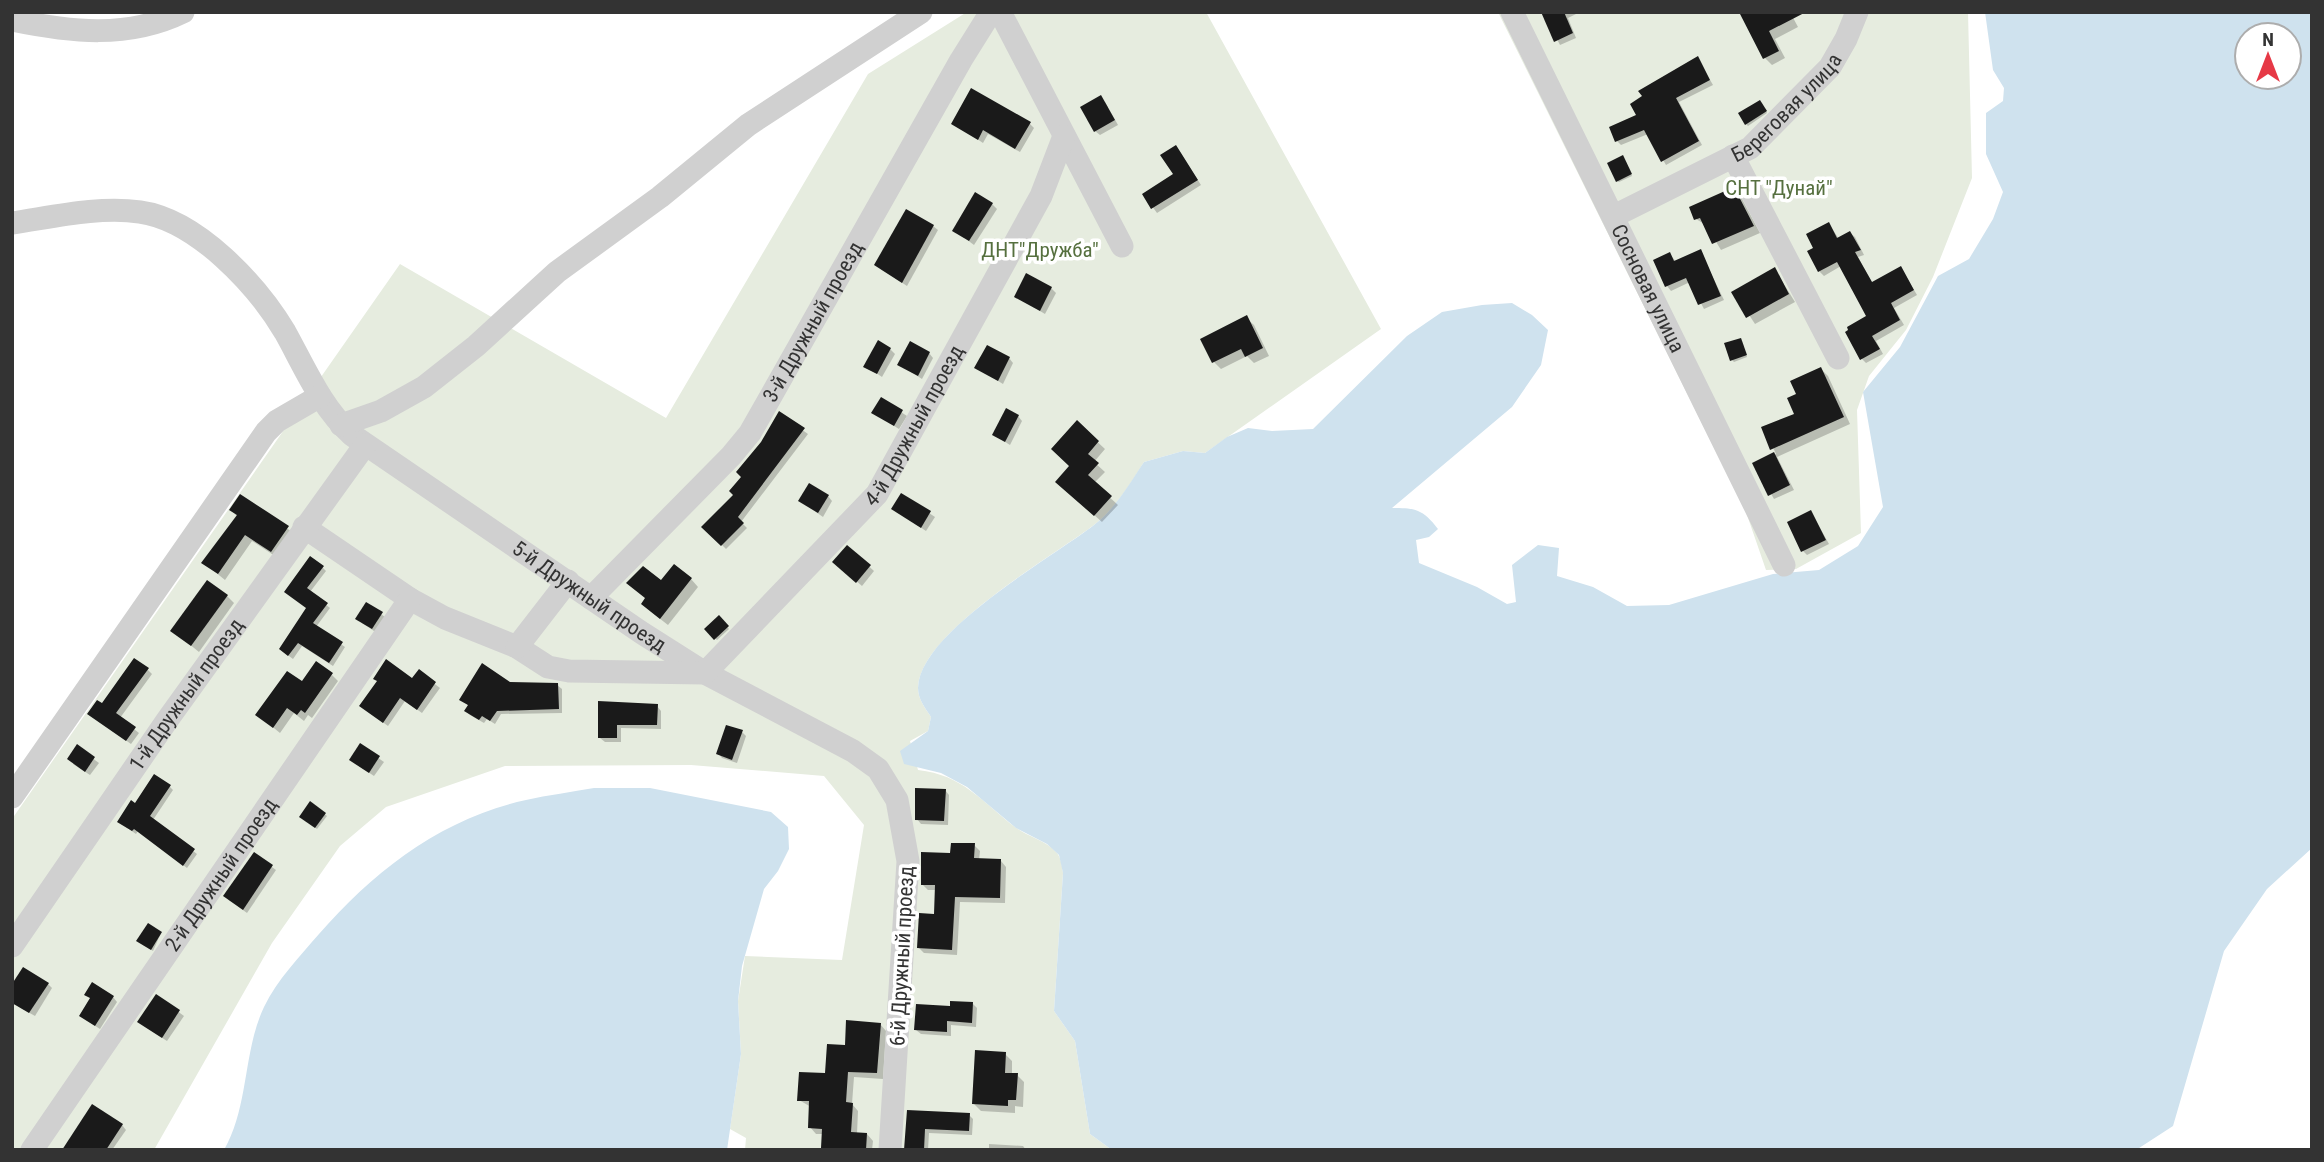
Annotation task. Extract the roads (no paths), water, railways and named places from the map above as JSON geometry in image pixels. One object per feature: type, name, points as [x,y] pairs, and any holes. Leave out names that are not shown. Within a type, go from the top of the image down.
[{"type":"street","points":[[12,20],[54,29],[105,32],[138,28],[183,12]]},
{"type":"street","points":[[341,425],[381,411],[424,387],[476,346],[557,272],[660,197],[748,125],[922,12]]},
{"type":"street","name":"3-й Дружный проезд","points":[[591,598],[731,456],[750,433],[954,72],[991,12]]},
{"type":"street","points":[[1000,12],[1122,246]]},
{"type":"street","name":"Сосновая улица","points":[[1513,12],[1784,565]]},
{"type":"street","name":"Береговая улица","points":[[1614,216],[1750,148],[1830,67],[1857,12]]},
{"type":"street","name":"4-й Дружный проезд","points":[[705,673],[877,494],[1041,196],[1065,136]]},
{"type":"street","points":[[1733,156],[1838,358]]},
{"type":"street","name":"5-й Дружный проезд","points":[[12,223],[111,211],[139,212],[167,218],[191,232],[251,286],[278,320],[320,396],[341,425],[365,445],[705,673],[853,751],[878,769]]},
{"type":"street","points":[[12,797],[265,432],[277,421],[320,396]]},
{"type":"street","name":"1-й Дружный проезд","points":[[12,946],[304,527],[365,445]]},
{"type":"street","points":[[304,527],[410,599],[446,618],[517,647],[548,667],[560,670],[705,673]]},
{"type":"street","points":[[517,647],[568,582]]},
{"type":"street","name":"2-й Дружный проезд","points":[[32,1150],[410,599]]},
{"type":"street","name":"6-й Дружный проезд","points":[[878,769],[897,800],[908,861],[890,1150]]},
{"type":"water","points":[[1985,12],[2312,12],[2312,848],[2267,889],[2224,951],[2173,1126],[2136,1150],[1112,1150],[1090,1134],[1075,1041],[1054,1011],[1063,873],[1059,855],[1047,844],[1016,828],[967,787],[941,773],[904,764],[900,751],[928,731],[931,717],[921,700],[918,688],[924,666],[940,643],[991,598],[1102,518],[1122,495],[1144,462],[1183,451],[1205,453],[1227,437],[1248,428],[1272,431],[1313,429],[1407,336],[1442,312],[1482,305],[1512,303],[1532,315],[1548,330],[1541,365],[1512,407],[1392,508],[1418,511],[1428,517],[1438,529],[1429,537],[1416,540],[1419,563],[1477,587],[1507,604],[1516,602],[1512,565],[1538,545],[1559,548],[1557,576],[1593,587],[1627,606],[1669,605],[1773,574],[1819,570],[1858,546],[1883,507],[1863,392],[1900,347],[1938,276],[1969,259],[1993,219],[2003,192],[1986,154],[1986,113],[2003,101],[2004,88],[1993,70]]},
{"type":"water","points":[[594,788],[650,788],[771,812],[788,827],[789,849],[778,871],[764,889],[742,966],[738,1001],[741,1054],[727,1150],[224,1150],[238,1116],[252,1042],[264,1007],[289,969],[340,911],[412,850],[466,820],[495,808],[526,800]]},
{"type":"park label","name":"СНТ \"Дунай\"","points":[[1779,188]]},
{"type":"park label","name":"ДНТ\"Дружба\"","points":[[1040,250]]}]
